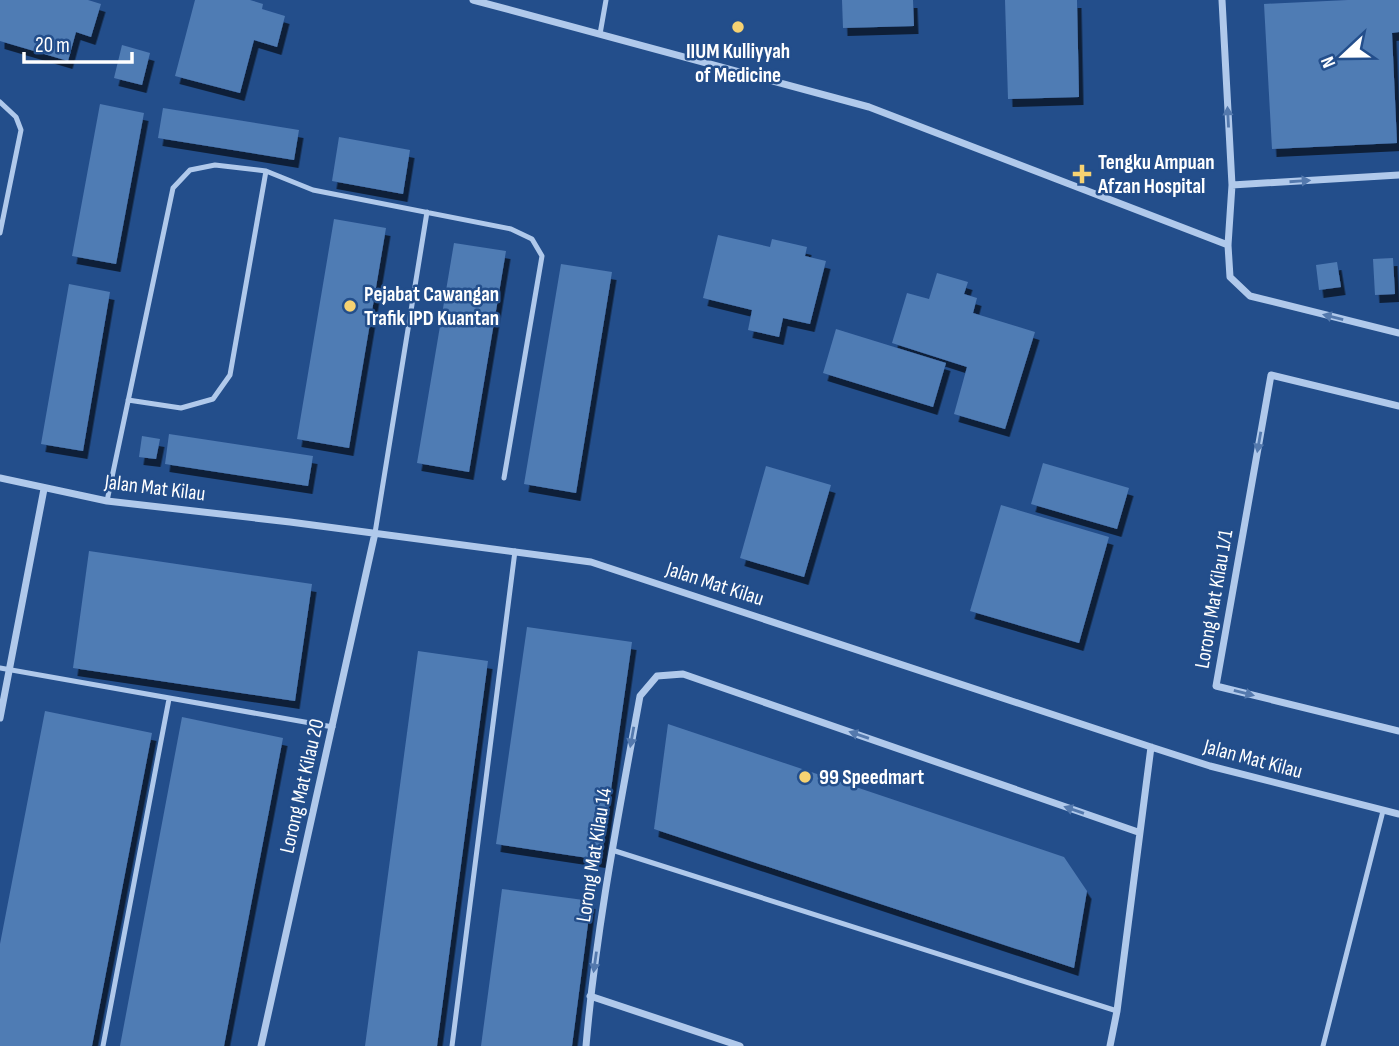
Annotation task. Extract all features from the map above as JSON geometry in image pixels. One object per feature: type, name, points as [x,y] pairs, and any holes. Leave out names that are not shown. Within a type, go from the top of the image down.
[{"type":"street","points":[[473,0],[869,107],[1228,244]]},
{"type":"street","points":[[1222,0],[1232,185],[1228,244],[1230,277],[1250,296],[1399,333]]},
{"type":"street","points":[[1232,185],[1399,175]]},
{"type":"street","name":"Lorong Mat Kilau 1/1","points":[[1399,405],[1270,375],[1216,686],[1399,731]]},
{"type":"street","name":"Jalan Mat Kilau","points":[[0,478],[107,501],[591,562],[1210,766],[1399,814]]},
{"type":"street","points":[[0,718],[44,489]]},
{"type":"street","name":"Lorong Mat Kilau 20","points":[[261,1046],[375,533]]},
{"type":"street","name":"Lorong Mat Kilau 14","points":[[586,1046],[590,996],[612,850],[640,696],[657,676],[683,674],[1139,832]]},
{"type":"street","points":[[1110,1046],[1117,1011],[1150,747]]},
{"type":"street","points":[[590,996],[740,1046]]},
{"type":"lane","points":[[600,34],[606,0]]},
{"type":"lane","points":[[0,102],[16,117],[21,130],[0,233]]},
{"type":"lane","points":[[107,501],[173,188],[190,170],[215,165],[266,171],[313,190],[511,229],[532,239],[542,256],[503,478]]},
{"type":"lane","points":[[128,400],[181,408],[213,399],[230,375],[266,171]]},
{"type":"lane","points":[[375,533],[427,212]]},
{"type":"lane","points":[[452,1046],[515,551]]},
{"type":"lane","points":[[0,668],[333,727]]},
{"type":"lane","points":[[103,1046],[169,699]]},
{"type":"lane","points":[[1323,1046],[1383,811]]},
{"type":"lane","points":[[612,850],[1117,1011]]},
{"type":"building","points":[[0,0],[88,0],[101,4],[91,37],[76,32],[68,61],[0,41]]},
{"type":"building","points":[[195,0],[250,0],[263,4],[262,9],[285,16],[277,47],[254,40],[240,93],[175,76]]},
{"type":"building","points":[[842,0],[913,0],[914,26],[843,28]]},
{"type":"building","points":[[1005,0],[1077,0],[1079,97],[1008,99]]},
{"type":"building","points":[[1399,0],[1399,32],[1392,33],[1397,143],[1272,149],[1264,4]]},
{"type":"building","points":[[122,45],[150,53],[142,85],[114,78]]},
{"type":"building","points":[[100,104],[144,113],[116,264],[72,256]]},
{"type":"building","points":[[163,108],[299,130],[294,160],[158,138]]},
{"type":"building","points":[[339,137],[410,150],[403,194],[332,181]]},
{"type":"building","points":[[334,219],[386,228],[349,448],[297,439]]},
{"type":"building","points":[[718,235],[770,247],[772,239],[807,247],[805,256],[826,261],[810,324],[783,318],[779,337],[748,330],[752,310],[703,298]]},
{"type":"building","points":[[454,243],[506,251],[469,472],[417,463]]},
{"type":"building","points":[[1393,258],[1395,294],[1375,295],[1373,259]]},
{"type":"building","points":[[1337,262],[1341,287],[1319,290],[1316,265]]},
{"type":"building","points":[[561,264],[612,272],[576,493],[524,484]]},
{"type":"building","points":[[937,273],[968,282],[964,294],[977,298],[973,313],[1035,332],[1005,429],[954,414],[967,367],[892,343],[907,293],[929,299]]},
{"type":"building","points":[[69,284],[110,292],[83,451],[41,444]]},
{"type":"building","points":[[836,329],[946,363],[933,407],[823,373]]},
{"type":"building","points":[[169,434],[313,456],[308,486],[165,464]]},
{"type":"building","points":[[142,436],[160,439],[156,459],[139,457]]},
{"type":"building","points":[[1043,463],[1129,488],[1117,529],[1031,504]]},
{"type":"building","points":[[766,466],[831,485],[804,577],[740,558]]},
{"type":"building","points":[[1001,505],[1109,537],[1079,643],[970,611]]},
{"type":"building","points":[[89,551],[312,584],[295,701],[73,668]]},
{"type":"building","points":[[527,627],[632,642],[601,860],[496,844]]},
{"type":"building","points":[[418,651],[488,661],[437,1046],[365,1046]]},
{"type":"building","points":[[45,711],[152,733],[92,1046],[0,1046],[0,944]]},
{"type":"building","points":[[182,717],[283,738],[224,1046],[120,1046]]},
{"type":"building","points":[[668,724],[1064,857],[1087,891],[1074,968],[654,829]]},
{"type":"building","points":[[502,889],[591,901],[572,1046],[481,1046]]},
{"type":"place","name":"IIUM Kulliyyah of Medicine","points":[[738,27]]},
{"type":"place","name":"Tengku Ampuan Afzan Hospital","points":[[1082,174]]},
{"type":"place","name":"Pejabat Cawangan Trafik IPD Kuantan","points":[[350,306]]},
{"type":"place","name":"99 Speedmart","points":[[805,777]]}]
